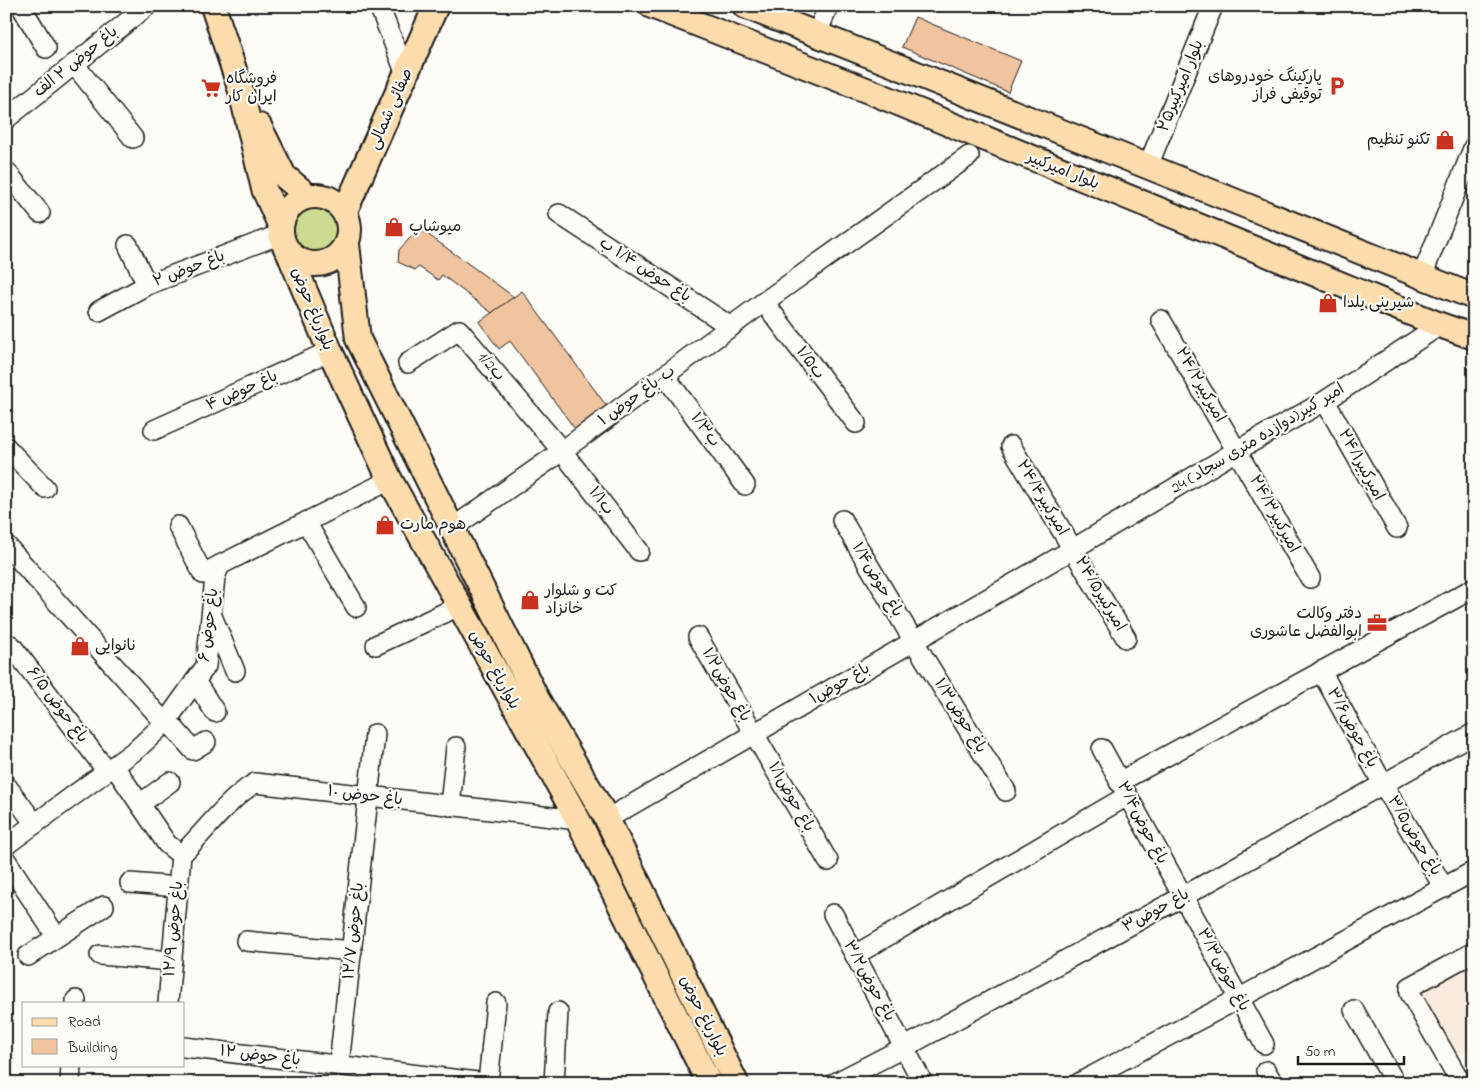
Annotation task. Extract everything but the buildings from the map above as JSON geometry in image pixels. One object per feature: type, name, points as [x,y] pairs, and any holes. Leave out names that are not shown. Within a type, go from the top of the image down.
[{"type":"main road","name":"بلوارباغ حوض","points":[[213,6],[242,91],[264,189],[330,351],[390,480],[578,820],[710,1083]]},
{"type":"main road","name":"صفائی شمالی","points":[[345,211],[436,6]]},
{"type":"main road","name":"بلوار امیرکبیر","points":[[652,6],[888,99],[1440,325],[1474,337]]},
{"type":"main road","points":[[745,6],[1474,297]]},
{"type":"main road","points":[[888,99],[903,68]]},
{"type":"main road","name":"بلوارباغ حوض","points":[[242,91],[284,176],[308,196]]},
{"type":"main road","points":[[318,195],[338,203],[345,211],[350,233],[347,244],[340,254],[320,264],[309,264],[298,260],[284,238],[286,211],[292,204],[308,196],[318,195]]},
{"type":"main road","name":"بلوارباغ حوض","points":[[347,244],[358,339],[451,528],[544,710],[607,819],[736,1083]]},
{"type":"main road","points":[[523,723],[544,710]]},
{"type":"street","points":[[21,6],[46,48]]},
{"type":"street","name":"باغ حوض ۲ الف","points":[[6,118],[147,6]]},
{"type":"street","points":[[380,6],[406,74]]},
{"type":"street","points":[[817,35],[828,6]]},
{"type":"street","name":"بلوار امیرکبیر۲۵","points":[[1148,166],[1213,6]]},
{"type":"street","points":[[74,64],[133,138]]},
{"type":"street","points":[[1422,276],[1474,146]]},
{"type":"street","name":"۱ ب-باغ حوض","points":[[451,528],[562,451],[764,302],[822,263],[969,156]]},
{"type":"street","points":[[6,171],[40,213]]},
{"type":"street","name":"باغ حوض ۱/۴ ب","points":[[559,214],[731,327]]},
{"type":"street","name":"۲ باغ حوض","points":[[100,311],[147,285],[284,238]]},
{"type":"street","points":[[128,245],[147,285]]},
{"type":"street","name":"ب۱/۵","points":[[764,302],[856,423]]},
{"type":"street","name":"امیرکبیر۲۴/۲","points":[[1161,320],[1238,450]]},
{"type":"street","name":"24 امیر کبیر(دوازده متری سجاد)","points":[[1073,549],[1325,400],[1440,325]]},
{"type":"street","name":"1/2ب","points":[[408,363],[458,330],[562,451]]},
{"type":"street","name":"۴ باغ حوض","points":[[154,430],[330,351]]},
{"type":"street","name":"ب۱/۳","points":[[665,376],[745,485]]},
{"type":"street","name":"امیرکبیر۲۴/۱","points":[[1325,400],[1397,528]]},
{"type":"street","name":"امیرکبیر۲۴/۴","points":[[1011,446],[1073,549]]},
{"type":"street","points":[[6,448],[45,488]]},
{"type":"street","name":"امیرکبیر۲۴/۳","points":[[1238,450],[1310,578]]},
{"type":"street","name":"ب۱/۱","points":[[562,451],[639,551]]},
{"type":"street","name":"۶ باغ حوض","points":[[6,845],[137,749],[166,722],[206,666],[215,577],[220,565],[390,480]]},
{"type":"street","name":"باغ حوض۱/۴","points":[[842,520],[913,640]]},
{"type":"street","points":[[306,522],[356,608]]},
{"type":"street","points":[[178,526],[203,574],[220,565]]},
{"type":"street","points":[[6,545],[193,750],[206,742]]},
{"type":"street","name":"امیرکبیر۲۴/۵","points":[[1073,549],[1126,638]]},
{"type":"street","name":"باغ حوض۱","points":[[607,819],[1073,549]]},
{"type":"street","points":[[855,955],[1123,789],[1322,671],[1474,588]]},
{"type":"street","points":[[376,644],[459,606]]},
{"type":"street","points":[[211,612],[235,671]]},
{"type":"street","name":"باغ حوض۱/۲","points":[[698,637],[754,734]]},
{"type":"street","name":"باغ حوض۱/۳","points":[[913,640],[1006,791]]},
{"type":"street","name":"۶/۵ باغ حوض","points":[[6,648],[11,645],[110,768]]},
{"type":"street","name":"باغ حوض۳/۶","points":[[1322,671],[1383,784]]},
{"type":"street","points":[[195,681],[215,712]]},
{"type":"street","name":"باغ حوض۳","points":[[835,1083],[1182,897],[1474,733]]},
{"type":"street","name":"۱۲/۷ باغ حوض","points":[[339,1066],[375,734]]},
{"type":"street","name":"باغ حوض۱/۱","points":[[754,734],[828,861]]},
{"type":"street","points":[[450,806],[456,747]]},
{"type":"street","name":"باغ حوض۳/۴","points":[[1102,749],[1182,897]]},
{"type":"street","points":[[110,768],[140,804],[167,844],[181,855]]},
{"type":"street","points":[[140,804],[170,782]]},
{"type":"street","name":"۱۰ باغ حوض","points":[[181,855],[241,792],[255,783],[578,820]]},
{"type":"street","points":[[6,784],[34,824]]},
{"type":"street","name":"باغ حوض۳/۵","points":[[1383,784],[1444,888]]},
{"type":"street","name":"۱۲/۹ باغ حوض","points":[[168,1002],[181,855]]},
{"type":"street","points":[[6,860],[56,936]]},
{"type":"street","points":[[1079,1083],[1474,872]]},
{"type":"street","points":[[130,883],[178,887]]},
{"type":"street","name":"باغ حوض۳/۳","points":[[1182,897],[1264,1044]]},
{"type":"street","points":[[28,956],[104,906]]},
{"type":"street","name":"باغ حوض۳/۲","points":[[833,914],[923,1083]]},
{"type":"street","points":[[246,940],[352,951]]},
{"type":"street","points":[[1461,1083],[1410,993],[1410,987],[1474,952]]},
{"type":"street","points":[[100,955],[172,961]]},
{"type":"street","points":[[487,1083],[496,1003]]},
{"type":"street","points":[[1354,1010],[1395,1083]]},
{"type":"street","points":[[554,1083],[558,1012]]},
{"type":"street","name":"۱۲ باغ حوض","points":[[185,1048],[487,1083]]},
{"type":"street","points":[[70,1083],[71,1066]]},
{"type":"street","points":[[1469,1083],[1474,1080]]},
{"type":"shaded area","points":[[1474,960],[1474,1048],[1457,1056],[1420,988]]},
{"type":"green space","points":[[311,206],[321,206],[333,213],[340,225],[340,235],[333,247],[321,254],[311,254],[303,250],[296,243],[292,235],[292,225],[296,217],[303,210]]},
{"type":"place","name":"پارکینگ خودروهای توقیفی فراز","points":[[1337,86]]},
{"type":"place","name":"فروشگاه ایران کار","points":[[211,88]]},
{"type":"place","name":"تکنو تنظیم","points":[[1445,140]]},
{"type":"place","name":"میوشاپ","points":[[394,227]]},
{"type":"place","name":"شیرینی یلدا","points":[[1328,303]]},
{"type":"place","name":"هوم مارت","points":[[385,525]]},
{"type":"place","name":"کت و شلوار خانزاد","points":[[530,600]]},
{"type":"place","name":"دفتر وکالت ابوالفضل عاشوری","points":[[1377,623]]},
{"type":"place","name":"نانوایی","points":[[80,646]]}]
